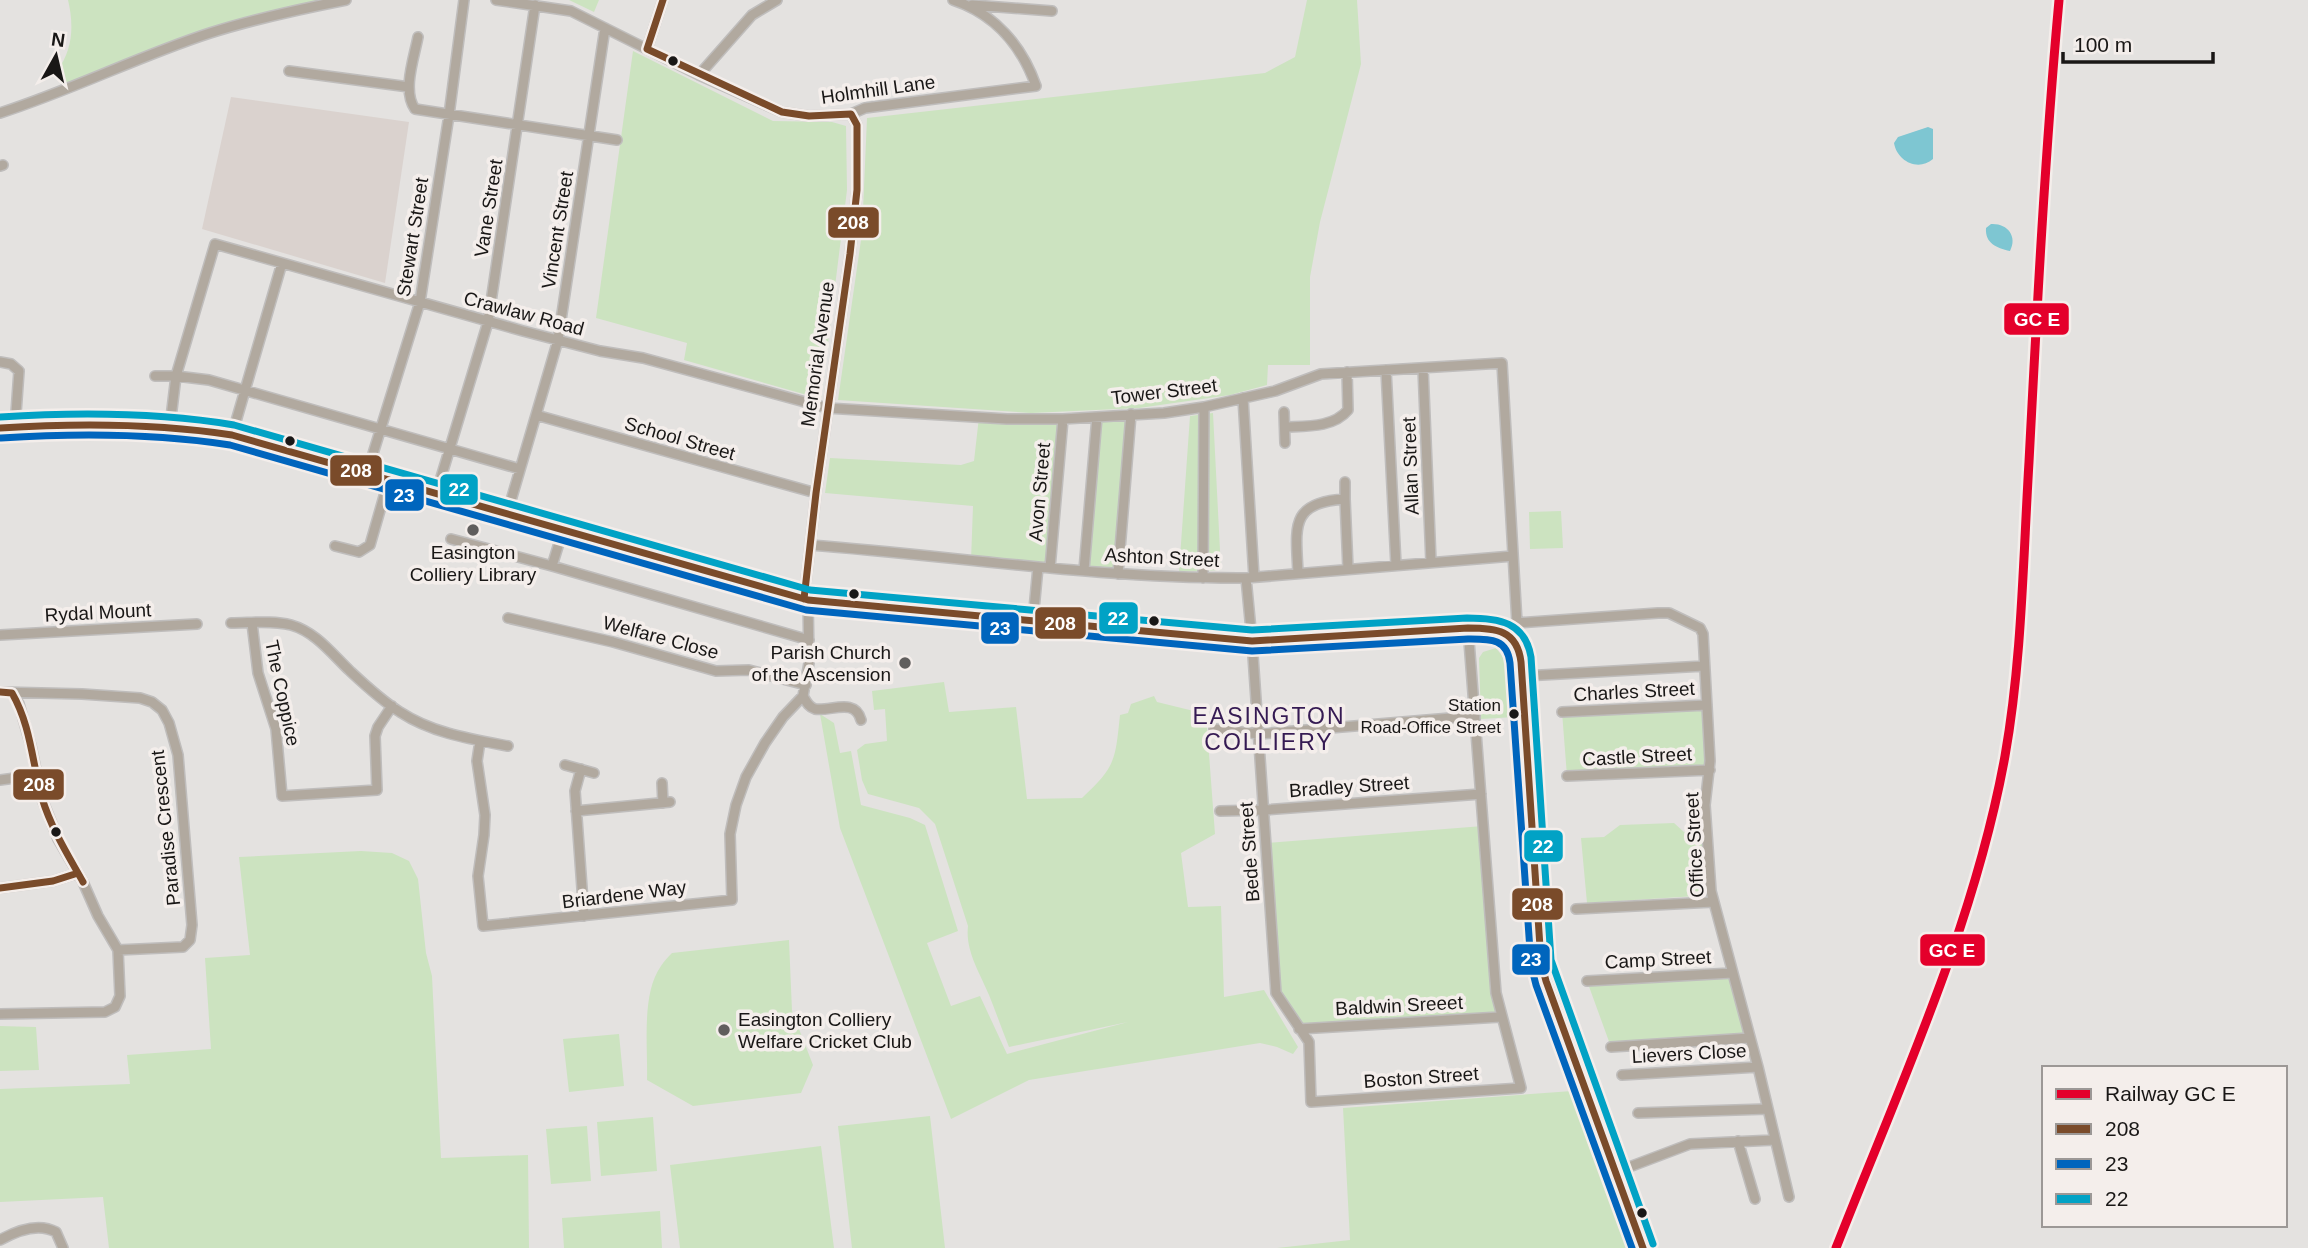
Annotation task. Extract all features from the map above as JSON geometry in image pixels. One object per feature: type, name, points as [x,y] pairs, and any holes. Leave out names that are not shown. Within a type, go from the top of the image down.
[{"type":"main road","points":[[0,428],[170,426],[232,435],[806,599],[1252,641],[1468,628],[1491,628],[1510,637],[1518,646],[1522,676],[1541,962],[1552,1000],[1643,1248]]},
{"type":"street","points":[[0,113],[211,33],[287,12],[346,0]]},
{"type":"street","name":"Stewart Street","points":[[367,473],[420,302],[464,0]]},
{"type":"street","name":"Holmhill Lane","points":[[496,0],[570,11],[699,75],[782,112],[809,116],[851,114],[865,108],[1036,86],[1028,62],[1013,42],[989,17],[966,4]]},
{"type":"street","points":[[647,49],[663,0]]},
{"type":"street","points":[[699,75],[752,15],[777,0]]},
{"type":"street","points":[[953,0],[966,4],[1052,11]]},
{"type":"street","name":"Vane Street","points":[[436,494],[488,322],[535,5]]},
{"type":"street","name":"Vincent Street","points":[[507,514],[558,340],[605,28]]},
{"type":"street","points":[[418,37],[409,87],[410,103],[415,109],[617,140]]},
{"type":"street","points":[[289,71],[409,87]]},
{"type":"street","name":"Memorial Avenue","points":[[803,696],[809,663],[806,599],[810,545],[857,190],[857,125],[851,114]]},
{"type":"street","name":"Crawlaw Road","points":[[176,376],[215,244],[488,322],[600,351],[655,361],[827,408]]},
{"type":"street","points":[[232,435],[282,263]]},
{"type":"street","points":[[0,362],[11,364],[19,371],[15,427]]},
{"type":"street","name":"Tower Street","points":[[827,408],[1007,419],[1063,419],[1164,413],[1275,391],[1321,374],[1502,363],[1513,556]]},
{"type":"street","name":"Allan Street","points":[[1423,368],[1432,562]]},
{"type":"street","points":[[1386,370],[1396,565]]},
{"type":"street","points":[[1284,427],[1315,426],[1342,418],[1348,410],[1347,372]]},
{"type":"street","points":[[155,376],[209,380],[520,469]]},
{"type":"street","points":[[170,426],[176,376]]},
{"type":"street","name":"Bede Street","points":[[1243,398],[1252,641],[1276,993],[1309,1042],[1311,1102],[1322,1101]]},
{"type":"street","points":[[1203,579],[1204,407]]},
{"type":"street","points":[[1284,412],[1285,443]]},
{"type":"street","points":[[1118,574],[1131,414]]},
{"type":"street","name":"School Street","points":[[536,415],[816,493]]},
{"type":"street","points":[[1084,570],[1097,417]]},
{"type":"street","name":"Avon Street","points":[[1050,568],[1063,419]]},
{"type":"street","points":[[335,546],[359,552],[370,545],[389,480]]},
{"type":"street","points":[[1345,482],[1348,569]]},
{"type":"street","points":[[1298,573],[1298,522],[1305,511],[1318,503],[1345,499]]},
{"type":"street","points":[[552,566],[563,530]]},
{"type":"street","points":[[451,539],[809,640]]},
{"type":"street","name":"Ashton Street","points":[[810,545],[1118,574],[1203,579],[1250,578],[1513,556]]},
{"type":"street","points":[[1510,637],[1517,623],[1513,556]]},
{"type":"street","points":[[1033,620],[1038,567]]},
{"type":"street","name":"Office Street","points":[[1517,623],[1669,613],[1700,628],[1703,634],[1710,770],[1705,805],[1713,902],[1758,1067],[1789,1197]]},
{"type":"street","name":"Welfare Close","points":[[508,618],[599,639],[716,671],[749,670],[806,685]]},
{"type":"street","name":"The Coppice","points":[[232,624],[274,622],[303,629],[392,706],[429,728],[508,746]]},
{"type":"street","name":"The Coppice","points":[[252,623],[258,673],[276,729],[282,796],[377,790],[375,736],[392,706]]},
{"type":"street","name":"Rydal Mount","points":[[0,635],[197,624]]},
{"type":"street","points":[[1468,628],[1494,975],[1500,1017]]},
{"type":"street","points":[[1522,676],[1704,666]]},
{"type":"street","name":"Paradise Crescent","points":[[0,692],[140,698],[152,702],[162,710],[169,723],[178,755],[192,925],[190,940],[183,947],[118,950]]},
{"type":"street","points":[[0,1014],[105,1012],[115,1007],[120,996],[118,950],[54,829],[42,799],[32,746],[19,704],[12,693]]},
{"type":"street","points":[[803,696],[808,705],[815,709],[852,708],[860,715],[861,720]]},
{"type":"street","name":"Briardene Way","points":[[480,741],[477,761],[485,815],[478,876],[483,926],[732,900],[730,835],[742,786],[765,743],[783,717],[803,696]]},
{"type":"street","name":"Charles Street","points":[[1562,712],[1707,705]]},
{"type":"street","points":[[1214,729],[1259,734],[1475,716]]},
{"type":"street","points":[[565,765],[594,773]]},
{"type":"street","points":[[581,769],[575,792],[584,916]]},
{"type":"street","name":"Castle Street","points":[[1567,776],[1710,770]]},
{"type":"street","points":[[0,780],[37,775]]},
{"type":"street","points":[[576,811],[667,803],[662,783]]},
{"type":"street","name":"Bradley Street","points":[[1220,811],[1480,794]]},
{"type":"street","points":[[0,888],[53,881],[78,873]]},
{"type":"street","points":[[1576,909],[1713,902]]},
{"type":"street","name":"Camp Street","points":[[1587,981],[1732,973]]},
{"type":"street","name":"Baldwin Sreeet","points":[[1299,1029],[1500,1017]]},
{"type":"street","name":"Boston Street","points":[[1322,1101],[1521,1088],[1500,1017]]},
{"type":"street","points":[[1611,1047],[1750,1038]]},
{"type":"street","name":"Lievers Close","points":[[1622,1075],[1758,1067]]},
{"type":"street","points":[[1638,1113],[1768,1109]]},
{"type":"street","points":[[1616,1172],[1690,1144],[1774,1140]]},
{"type":"street","points":[[1738,1142],[1755,1199]]},
{"type":"street","points":[[0,1240],[16,1231],[44,1228],[56,1232],[63,1248]]},
{"type":"shaded area","points":[[231,97],[409,122],[385,283],[202,229]]},
{"type":"green space","points":[[68,0],[327,0],[66,83],[57,71],[66,55],[71,37]]},
{"type":"green space","points":[[569,0],[599,0],[594,12]]},
{"type":"green space","points":[[1307,0],[1357,0],[1361,64],[1320,222],[1310,277],[1310,365],[1268,365],[1267,385],[1230,395],[1139,408],[1031,413],[838,400],[862,233],[867,118],[1265,73],[1295,57]]},
{"type":"green space","points":[[633,51],[773,121],[832,122],[846,126],[847,190],[821,399],[684,360],[687,343],[596,318]]},
{"type":"green space","points":[[1213,413],[1221,570],[1179,572],[1190,416]]},
{"type":"green space","points":[[1131,414],[1118,574],[1084,570],[1097,417]]},
{"type":"green space","points":[[979,417],[1063,419],[1050,568],[971,561],[973,506],[825,493],[830,458],[961,465],[974,461]]},
{"type":"green space","points":[[1561,511],[1563,548],[1530,549],[1529,512]]},
{"type":"green space","points":[[1496,648],[1510,666],[1515,717],[1481,719],[1479,658],[1483,652]]},
{"type":"green space","points":[[944,682],[949,712],[1016,707],[1027,799],[1082,798],[1108,770],[1115,753],[1120,715],[1128,713],[1131,704],[1154,696],[1157,702],[1206,714],[1215,834],[1181,853],[1188,907],[1221,906],[1224,997],[1264,990],[1298,1047],[1293,1054],[1260,1043],[1029,1080],[951,1119],[840,828],[820,714],[834,723],[840,753],[851,751],[861,805],[910,818],[925,825],[958,931],[927,943],[951,1006],[980,996],[1007,1054],[1128,1022],[1009,1047],[971,953],[968,926],[935,824],[919,808],[868,794],[862,780],[857,750],[865,744],[887,741],[885,709],[874,710],[872,691]]},
{"type":"green space","points":[[1707,705],[1710,770],[1567,776],[1562,712]]},
{"type":"green space","points":[[1674,823],[1684,832],[1707,831],[1712,895],[1587,903],[1581,838],[1604,837],[1620,825]]},
{"type":"green space","points":[[1483,826],[1500,1017],[1299,1029],[1276,993],[1266,843]]},
{"type":"green space","points":[[361,851],[392,853],[409,861],[418,879],[426,953],[432,976],[441,1158],[528,1155],[529,1248],[109,1248],[103,1197],[0,1202],[0,1089],[130,1084],[127,1055],[211,1049],[205,958],[250,955],[239,857]]},
{"type":"green space","name":"Easington Colliery Welfare Cricket Club","points":[[789,940],[792,1011],[813,1065],[801,1093],[693,1106],[647,1080],[648,1006],[655,978],[672,953]]},
{"type":"green space","points":[[1732,973],[1750,1038],[1611,1047],[1587,981]]},
{"type":"green space","points":[[0,1026],[36,1027],[39,1070],[0,1071]]},
{"type":"green space","points":[[619,1034],[624,1086],[569,1092],[563,1039]]},
{"type":"green space","points":[[1572,1091],[1630,1248],[1277,1248],[1350,1240],[1343,1108]]},
{"type":"green space","points":[[930,1116],[945,1248],[852,1248],[838,1126]]},
{"type":"green space","points":[[653,1117],[657,1171],[601,1176],[597,1122]]},
{"type":"green space","points":[[587,1126],[591,1181],[551,1184],[546,1129]]},
{"type":"green space","points":[[821,1146],[834,1248],[680,1248],[670,1165]]},
{"type":"green space","points":[[660,1211],[662,1248],[564,1248],[562,1218]]},
{"type":"water","points":[[1928,127],[1933,129],[1933,159],[1921,165],[1909,163],[1899,155],[1894,143],[1898,137]]},
{"type":"water","points":[[1991,224],[2002,226],[2010,232],[2013,240],[2010,251],[1989,241],[1986,228]]},
{"type":"transit line","name":"208","points":[[663,0],[647,49],[782,112],[809,116],[851,114],[857,125],[857,190],[850,254],[816,493],[804,599]]},
{"type":"transit line","points":[[1836,1248],[1955,944],[1991,820],[2005,756],[2021,610],[2042,231],[2059,0]]},
{"type":"transit line","name":"22","points":[[0,417],[117,414],[234,425],[810,590],[1252,630],[1467,618],[1490,619],[1509,624],[1523,636],[1531,657],[1551,960],[1653,1244]]},
{"type":"transit line","name":"208","points":[[0,428],[116,425],[232,435],[808,600],[1252,641],[1468,628],[1504,633],[1515,643],[1521,662],[1541,962],[1643,1248]]},
{"type":"transit line","name":"23","points":[[1,438],[116,435],[230,445],[806,610],[1252,651],[1468,639],[1483,639],[1501,644],[1510,663],[1531,965],[1632,1248]]},
{"type":"transit line","name":"208","points":[[0,692],[12,693],[18,706],[27,731],[46,809],[83,882]]},
{"type":"transit line","name":"208","points":[[0,888],[53,881],[78,873]]},
{"type":"place","name":"Easington Colliery Library","points":[[473,530]]},
{"type":"place","name":"Parish Church of the Ascension","points":[[905,663]]},
{"type":"place","name":"Station Road-Office Street","points":[[1514,714]]},
{"type":"place","name":"Easington Colliery Welfare Cricket Club","points":[[724,1030]]},
{"type":"district","name":"EASINGTON COLLIERY","points":[[1269,729]]}]
